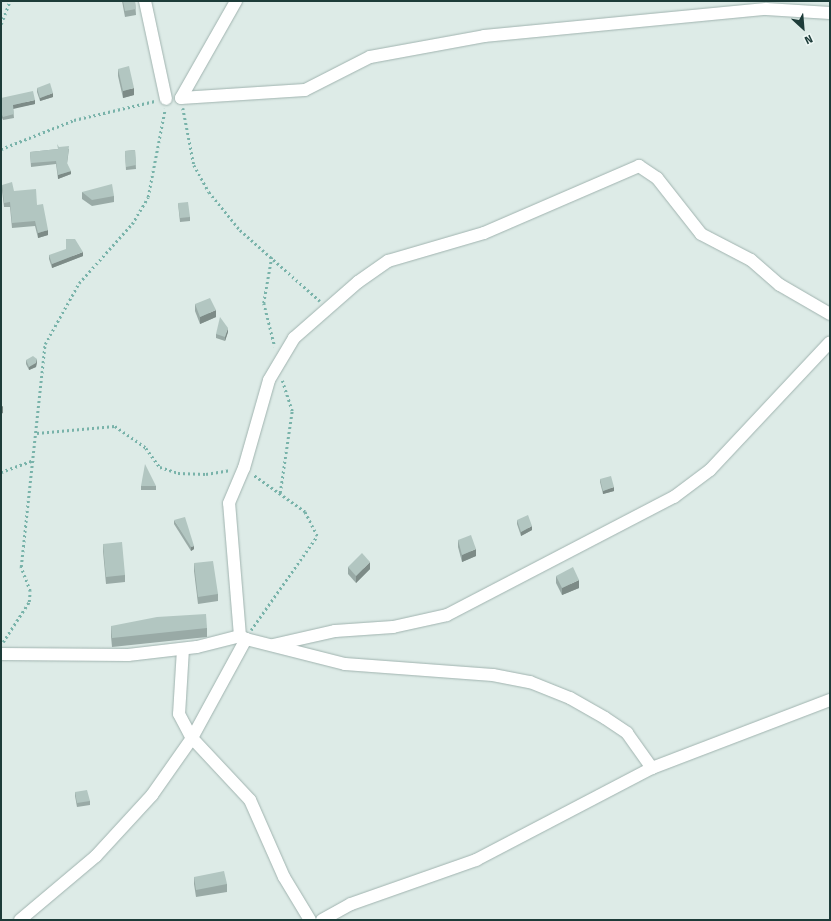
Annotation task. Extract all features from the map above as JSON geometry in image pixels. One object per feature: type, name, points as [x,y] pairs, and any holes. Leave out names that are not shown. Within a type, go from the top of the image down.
[{"type":"street","points":[[145,1],[166,99]]},
{"type":"street","points":[[181,98],[236,1]]},
{"type":"street","points":[[181,98],[305,90],[370,57],[484,36],[766,9],[830,13]]},
{"type":"street","points":[[20,920],[96,856],[152,795],[192,738],[243,638],[237,566],[228,519],[229,503],[244,468],[269,380],[294,338],[327,308],[388,261],[484,233],[639,166],[657,178],[701,234],[751,260],[775,281],[830,314]]},
{"type":"street","points":[[273,645],[335,631],[393,627],[447,615],[593,536],[674,497],[710,470],[830,342]]},
{"type":"street","points":[[1,654],[128,655],[183,649],[243,638],[345,664],[493,674],[530,682],[570,698],[627,733],[652,768]]},
{"type":"street","points":[[183,649],[179,714],[192,738],[250,800],[284,877],[310,920]]},
{"type":"street","points":[[322,920],[351,904],[476,860],[652,768],[830,700]]},
{"type":"path","points":[[1,24],[10,1]]},
{"type":"path","points":[[181,98],[194,165],[209,192],[240,230],[327,308]]},
{"type":"path","points":[[1,149],[74,120],[166,99],[148,197],[132,224],[80,283],[45,344],[22,567],[30,591],[29,602],[1,645]]},
{"type":"path","points":[[37,433],[115,426],[146,448],[160,467],[178,473],[206,474],[244,468],[305,512],[317,536],[243,638]]},
{"type":"path","points":[[1,472],[34,460]]},
{"type":"building","points":[[123,1],[135,1],[136,9],[125,11]]},
{"type":"building","points":[[129,66],[134,88],[123,91],[118,69]]},
{"type":"building","points":[[50,83],[53,93],[40,98],[37,88]]},
{"type":"building","points":[[33,91],[35,100],[13,105],[14,114],[3,117],[1,113],[1,98]]},
{"type":"building","points":[[57,144],[59,147],[69,146],[67,163],[71,171],[58,175],[56,161],[31,163],[30,152],[58,149]]},
{"type":"building","points":[[135,150],[136,165],[126,167],[125,151]]},
{"type":"building","points":[[12,182],[14,191],[36,189],[37,205],[43,204],[48,230],[38,233],[35,221],[12,223],[10,202],[4,203],[2,185]]},
{"type":"building","points":[[112,184],[114,196],[92,200],[82,192]]},
{"type":"building","points":[[188,202],[190,217],[180,218],[178,203]]},
{"type":"building","points":[[66,239],[75,239],[83,252],[52,264],[49,255],[66,249]]},
{"type":"building","points":[[210,298],[216,310],[200,317],[195,304]]},
{"type":"building","points":[[220,317],[228,328],[225,337],[216,334]]},
{"type":"building","points":[[33,356],[37,359],[36,363],[29,367],[26,360]]},
{"type":"building","points":[[145,464],[156,486],[141,486]]},
{"type":"building","points":[[611,476],[614,487],[603,491],[600,479]]},
{"type":"building","points":[[528,515],[532,526],[521,532],[517,520]]},
{"type":"building","points":[[185,517],[194,546],[191,547],[174,520]]},
{"type":"building","points":[[471,535],[476,549],[462,555],[458,540]]},
{"type":"building","points":[[122,542],[125,575],[106,577],[103,544]]},
{"type":"building","points":[[362,553],[370,562],[356,576],[348,567]]},
{"type":"building","points":[[213,561],[218,594],[198,597],[194,563]]},
{"type":"building","points":[[573,567],[579,580],[562,588],[556,576]]},
{"type":"building","points":[[206,614],[207,628],[112,638],[111,626],[157,617]]},
{"type":"building","points":[[87,790],[90,801],[77,803],[75,792]]},
{"type":"building","points":[[224,871],[227,884],[196,890],[194,877]]}]
